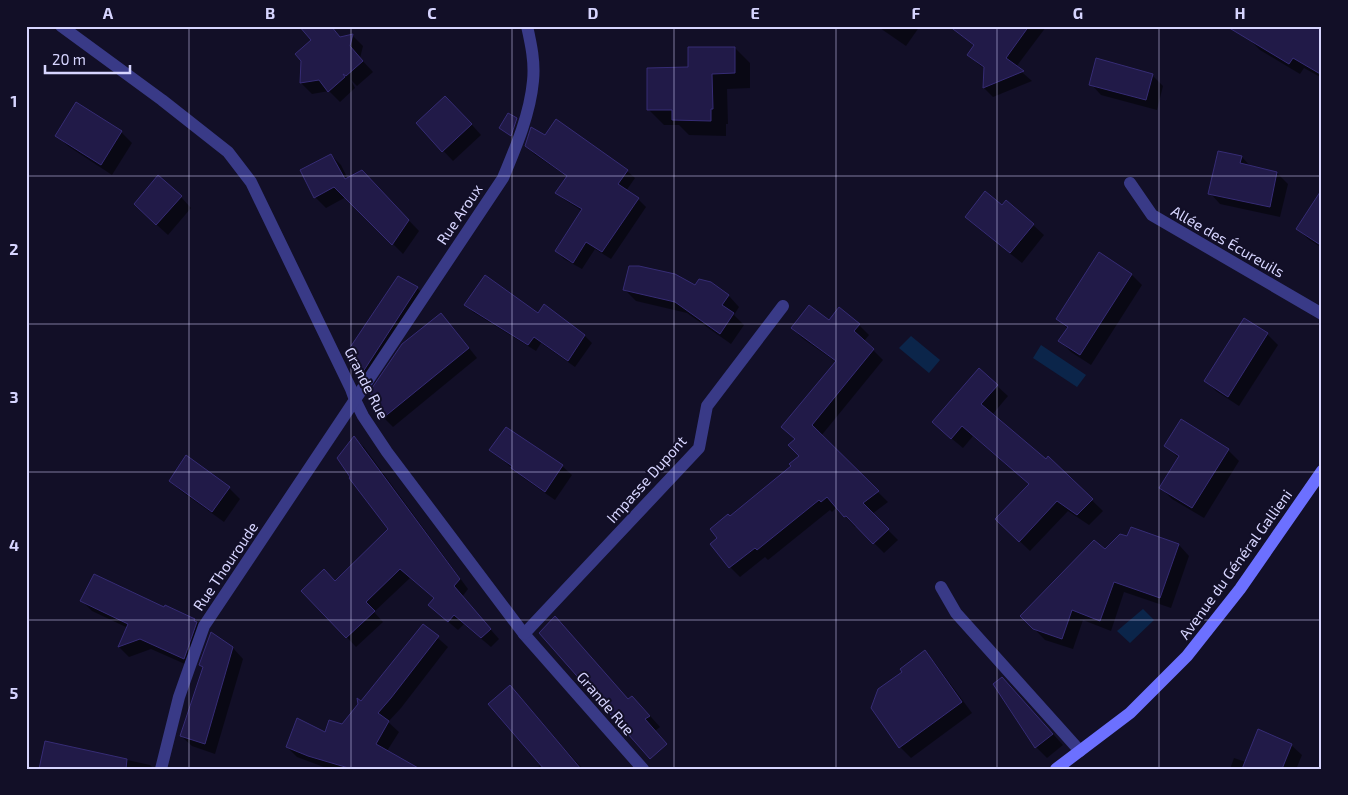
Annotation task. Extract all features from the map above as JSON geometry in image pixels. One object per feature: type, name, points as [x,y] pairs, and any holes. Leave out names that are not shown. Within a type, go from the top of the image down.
[{"type":"street","name":"Grande Rue","points":[[61,26],[162,100],[228,152],[251,182],[363,416],[387,452],[524,634],[643,769]]},
{"type":"street","name":"Rue Aroux","points":[[355,400],[503,178],[527,112],[533,80],[532,47],[527,26]]},
{"type":"street","name":"Allée des Écureuils","points":[[1130,183],[1152,215],[1322,314]]},
{"type":"street","name":"Impasse Dupont","points":[[524,634],[699,448],[708,406],[783,306]]},
{"type":"street","name":"Rue Thouroude","points":[[161,769],[179,697],[204,626],[355,400]]},
{"type":"street","name":"Avenue du Général Gallieni","points":[[1056,769],[1130,713],[1187,656],[1240,589],[1322,471]]},
{"type":"street","points":[[941,587],[956,614],[1080,751]]},
{"type":"water","points":[[911,336],[940,360],[929,373],[899,348]]},
{"type":"water","points":[[1041,345],[1086,375],[1077,387],[1033,358]]},
{"type":"water","points":[[1143,609],[1154,620],[1130,643],[1117,631]]},
{"type":"building","points":[[299,26],[331,26],[340,37],[353,34],[350,46],[363,61],[346,76],[343,74],[345,77],[328,92],[319,80],[300,83],[301,61],[295,54],[311,40]]},
{"type":"building","points":[[949,26],[1029,26],[1006,58],[1024,71],[983,88],[984,67],[967,55],[974,45]]},
{"type":"building","points":[[1226,26],[1322,26],[1322,75],[1293,58],[1289,64]]},
{"type":"building","points":[[688,47],[735,47],[735,73],[712,74],[713,109],[711,109],[711,121],[672,120],[672,110],[647,110],[647,68],[688,67]]},
{"type":"building","points":[[1096,58],[1153,74],[1146,100],[1089,85]]},
{"type":"building","points":[[445,96],[472,124],[442,152],[416,123]]},
{"type":"building","points":[[76,102],[122,131],[101,165],[55,136]]},
{"type":"building","points":[[508,113],[517,118],[511,136],[499,128]]},
{"type":"building","points":[[556,119],[628,170],[618,184],[639,198],[602,252],[586,242],[573,263],[555,251],[582,209],[555,193],[567,176],[525,146],[531,127],[545,135]]},
{"type":"building","points":[[1218,151],[1242,156],[1240,163],[1277,172],[1270,207],[1208,194]]},
{"type":"building","points":[[331,154],[345,179],[362,170],[409,220],[392,245],[334,187],[314,198],[300,170]]},
{"type":"building","points":[[158,175],[182,196],[156,225],[134,204]]},
{"type":"building","points":[[1322,189],[1322,246],[1296,229]]},
{"type":"building","points":[[985,191],[1002,205],[1006,200],[1034,224],[1010,253],[965,217]]},
{"type":"building","points":[[1099,252],[1132,274],[1080,355],[1058,341],[1068,327],[1056,319]]},
{"type":"building","points":[[629,266],[639,266],[675,274],[695,285],[699,279],[711,282],[729,295],[722,305],[734,313],[720,334],[675,302],[623,290]]},
{"type":"building","points":[[485,275],[538,313],[544,304],[585,335],[568,361],[534,337],[528,345],[464,305]]},
{"type":"building","points":[[398,276],[418,287],[359,378],[347,352]]},
{"type":"building","points":[[809,305],[829,320],[839,307],[860,324],[854,331],[874,349],[812,425],[879,491],[863,503],[889,529],[873,544],[846,516],[844,517],[827,497],[821,502],[819,500],[757,550],[755,548],[729,568],[710,544],[717,538],[710,529],[728,514],[730,516],[791,466],[789,464],[799,456],[788,445],[795,439],[781,427],[836,361],[791,328]]},
{"type":"building","points":[[441,313],[469,348],[383,418],[374,404],[370,391],[402,344]]},
{"type":"building","points":[[1244,318],[1268,333],[1228,397],[1204,381]]},
{"type":"building","points":[[979,368],[998,385],[981,404],[1046,459],[1048,456],[1093,499],[1077,515],[1057,501],[1019,542],[995,519],[1029,484],[962,426],[951,439],[932,422]]},
{"type":"building","points":[[1181,419],[1229,449],[1192,508],[1159,488],[1179,456],[1164,446]]},
{"type":"building","points":[[506,427],[563,465],[545,492],[489,450]]},
{"type":"building","points":[[354,436],[460,579],[454,586],[491,629],[481,638],[454,615],[448,622],[428,605],[434,598],[400,569],[366,602],[375,611],[346,638],[301,591],[324,569],[335,581],[388,529],[349,478],[337,458]]},
{"type":"building","points":[[186,455],[230,487],[212,512],[169,481]]},
{"type":"building","points":[[1131,527],[1179,544],[1160,598],[1114,582],[1100,621],[1072,610],[1062,639],[1033,629],[1020,616],[1094,540],[1105,549],[1120,534],[1127,536]]},
{"type":"building","points":[[94,574],[164,607],[165,605],[195,619],[194,621],[197,622],[184,659],[140,639],[118,647],[128,624],[80,601]]},
{"type":"building","points":[[555,616],[628,699],[632,696],[650,716],[645,719],[667,744],[650,759],[539,633]]},
{"type":"building","points":[[423,624],[439,636],[378,713],[389,721],[376,744],[420,769],[352,769],[308,756],[286,747],[297,718],[325,732],[329,720],[342,724],[358,704],[357,698],[361,701]]},
{"type":"building","points":[[211,632],[233,647],[205,744],[180,736],[203,667],[199,665]]},
{"type":"building","points":[[925,650],[962,702],[899,748],[871,708],[878,689],[902,672],[900,669]]},
{"type":"building","points":[[1002,677],[1053,734],[1035,748],[993,684]]},
{"type":"building","points":[[510,685],[581,769],[544,769],[488,704]]},
{"type":"building","points":[[1258,729],[1292,744],[1282,769],[1242,769]]},
{"type":"building","points":[[45,741],[127,759],[126,769],[39,769]]}]
